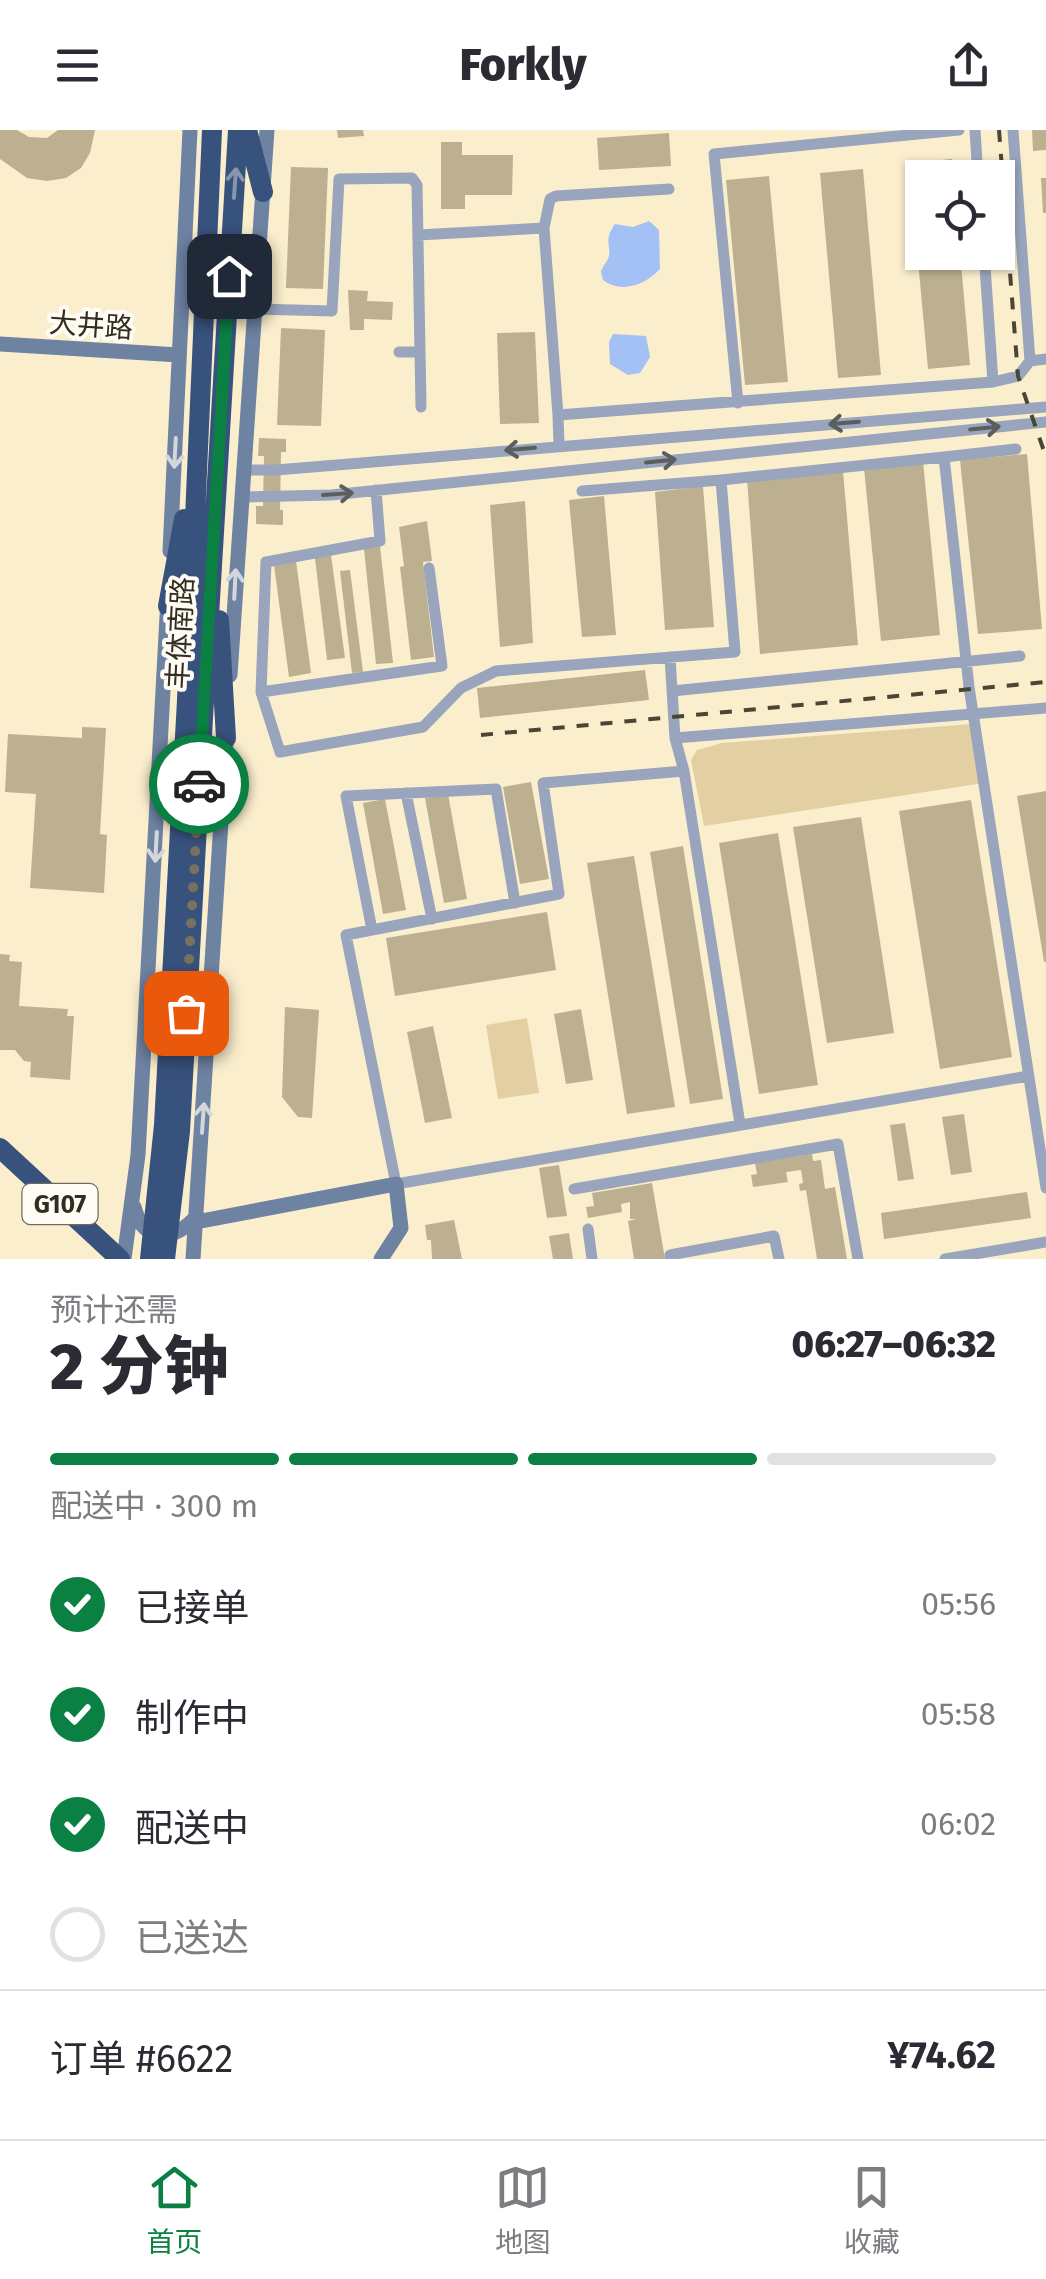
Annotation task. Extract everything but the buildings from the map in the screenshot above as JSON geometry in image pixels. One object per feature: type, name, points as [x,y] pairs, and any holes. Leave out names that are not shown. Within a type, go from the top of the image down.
[{"type":"highway","name":"丰体南路","points":[[150,1259],[212,532],[238,130]]},
{"type":"highway","points":[[247,130],[263,192]]},
{"type":"highway","name":"丰体南路","points":[[164,1259],[180,1131],[196,700],[196,454],[210,135]]},
{"type":"highway","points":[[168,606],[196,454]]},
{"type":"highway","points":[[212,532],[226,738]]},
{"type":"highway","name":"G107","points":[[0,1148],[122,1259]]},
{"type":"street","name":"丰体南路","points":[[122,1259],[133,1204],[152,940],[190,130]]},
{"type":"street","name":"丰体南路","points":[[193,1259],[267,130]]},
{"type":"street","points":[[738,403],[714,154],[960,130]]},
{"type":"street","points":[[975,130],[977,160]]},
{"type":"street","points":[[1013,130],[1030,362]]},
{"type":"street","points":[[255,309],[332,311],[339,179],[412,178],[417,186],[421,407]]},
{"type":"street","points":[[559,446],[544,228],[550,199],[669,190]]},
{"type":"street","points":[[418,234],[544,228]]},
{"type":"street","points":[[985,270],[993,382]]},
{"type":"street","name":"大井路","points":[[0,344],[179,356]]},
{"type":"street","points":[[399,352],[420,352]]},
{"type":"street","points":[[558,415],[993,382],[1018,376],[1030,362],[1046,360]]},
{"type":"street","points":[[242,470],[1046,407]]},
{"type":"street","points":[[240,497],[376,490],[1046,422]]},
{"type":"street","points":[[582,491],[1016,449]]},
{"type":"street","points":[[944,456],[973,713],[1046,1188]]},
{"type":"street","points":[[376,490],[380,541],[266,562],[262,692],[280,752],[422,727],[462,688],[496,671],[735,652],[721,480]]},
{"type":"street","points":[[262,692],[442,666],[429,568]]},
{"type":"street","points":[[672,691],[1020,656]]},
{"type":"street","points":[[670,657],[676,738],[740,1124]]},
{"type":"street","points":[[676,738],[1046,708]]},
{"type":"street","points":[[381,1259],[401,1228],[396,1184],[346,935],[559,894],[543,783],[684,771]]},
{"type":"street","points":[[372,930],[346,796],[496,788],[515,903]]},
{"type":"street","points":[[406,793],[432,919]]},
{"type":"street","points":[[133,1204],[142,1225],[160,1235],[184,1230],[197,1219],[1028,1076]]},
{"type":"street","points":[[574,1189],[838,1144],[858,1259]]},
{"type":"street","points":[[588,1228],[592,1259]]},
{"type":"street","points":[[671,1259],[670,1255],[774,1236],[779,1259]]},
{"type":"street","points":[[945,1259],[1046,1242]]},
{"type":"shaded area","points":[[973,724],[984,783],[704,826],[691,760],[697,750],[722,743]]},
{"type":"shaded area","points":[[527,1018],[539,1093],[498,1099],[486,1025]]},
{"type":"water","points":[[649,221],[659,230],[660,269],[633,286],[603,280],[601,272],[608,259],[609,235],[615,224],[633,227]]},
{"type":"water","points":[[613,334],[646,336],[650,357],[640,373],[628,375],[610,364],[609,342]]},
{"type":"railway","points":[[999,130],[1018,376],[1046,457]]},
{"type":"railway","points":[[481,735],[1046,682]]},
{"type":"way so far","points":[[186,1013],[199,784]]},
{"type":"route","points":[[199,784],[229,276]]}]
